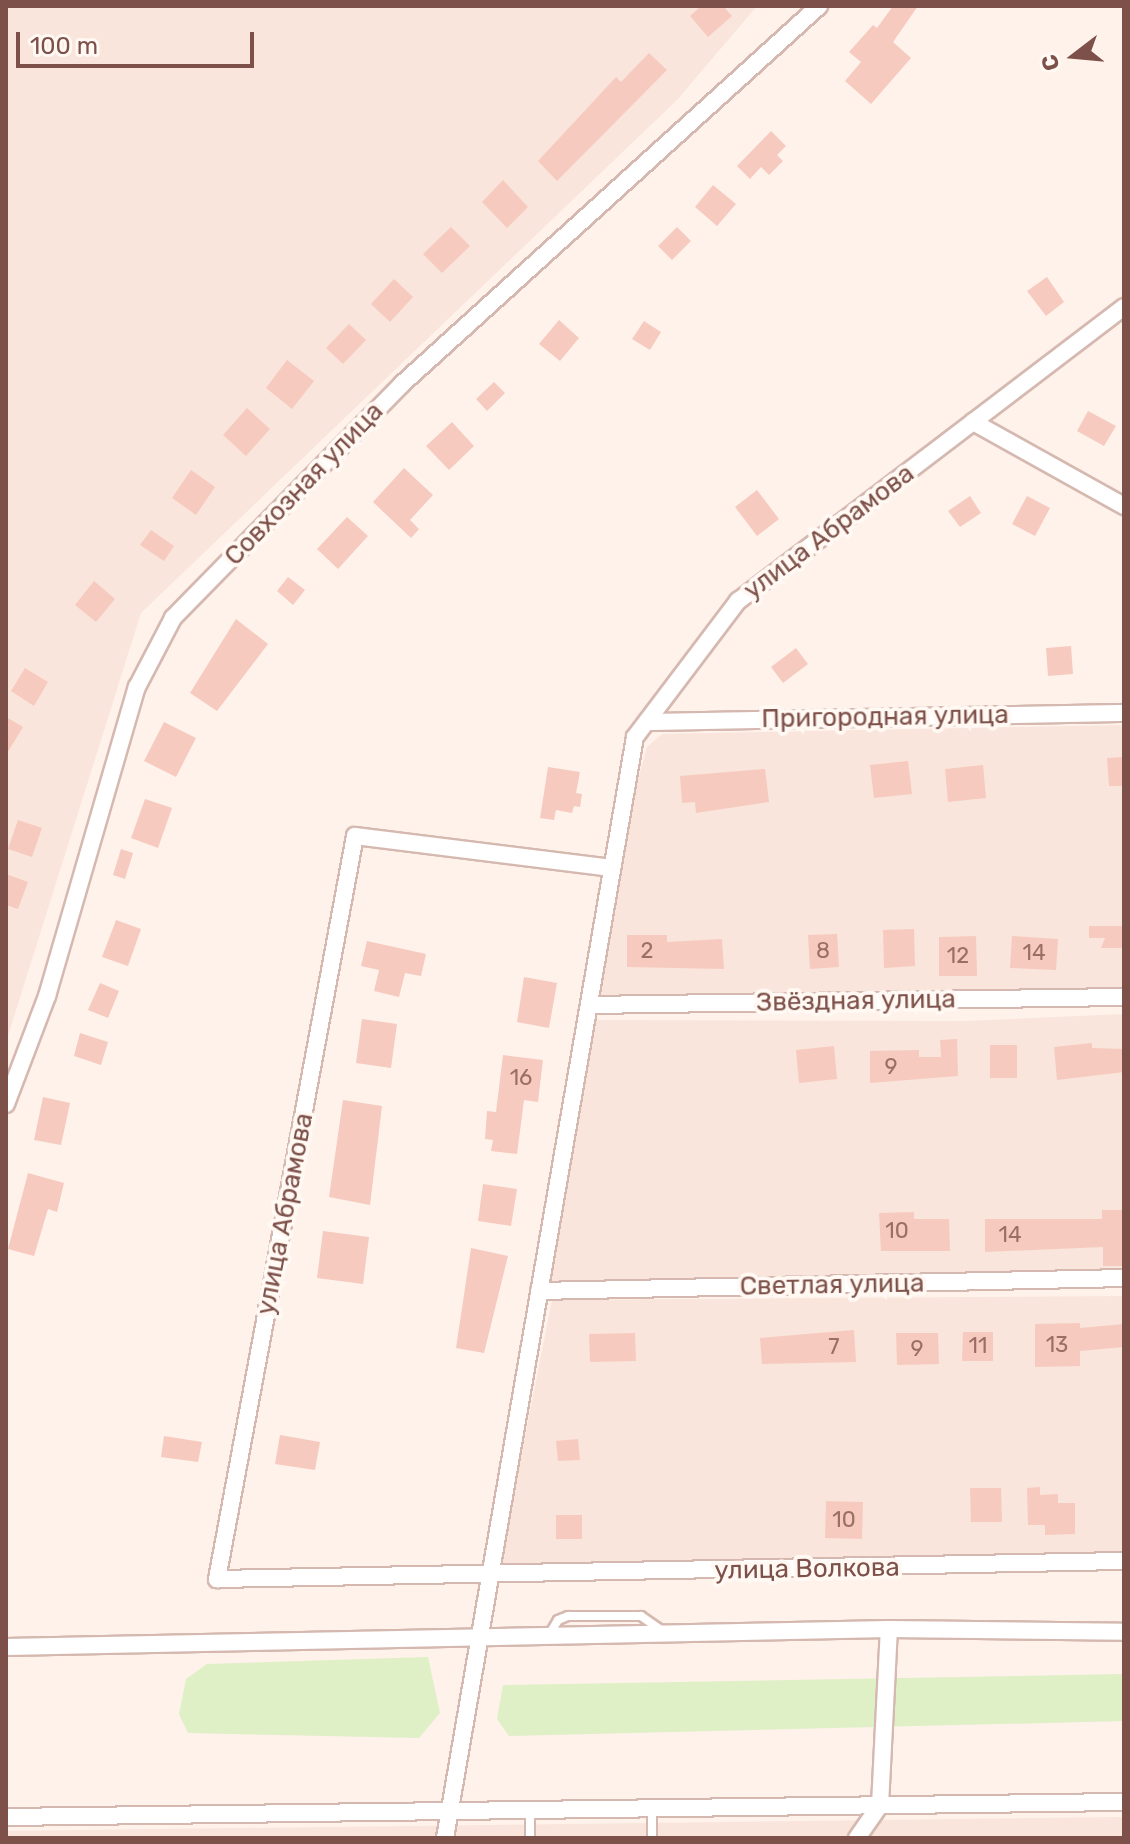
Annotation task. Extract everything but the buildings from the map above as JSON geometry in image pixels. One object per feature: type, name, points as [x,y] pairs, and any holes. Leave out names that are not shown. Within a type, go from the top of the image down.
[{"type":"street","name":"Совхозная улица","points":[[6,1104],[47,996],[137,687],[173,618],[402,384],[819,6]]},
{"type":"street","name":"улица Абрамова","points":[[445,1838],[635,737],[738,601],[1124,307]]},
{"type":"street","points":[[973,422],[1124,506]]},
{"type":"street","name":"Пригородная улица","points":[[647,722],[1124,713]]},
{"type":"street","name":"улица Абрамова","points":[[490,1576],[217,1579],[355,836],[612,868]]},
{"type":"street","name":"Звёздная улица","points":[[589,1005],[1124,997]]},
{"type":"street","name":"Светлая улица","points":[[539,1291],[1124,1278]]},
{"type":"street","name":"улица Волкова","points":[[490,1576],[1124,1561]]},
{"type":"street","points":[[857,1838],[880,1805],[889,1629]]},
{"type":"street","points":[[6,1647],[889,1629],[1124,1632]]},
{"type":"street","points":[[6,1817],[449,1814],[652,1806],[1124,1802]]},
{"type":"lane","points":[[652,1806],[652,1838]]},
{"type":"lane","points":[[530,1810],[530,1838]]},
{"type":"shaded area","points":[[6,6],[757,6],[677,100],[141,613],[6,1042]]},
{"type":"shaded area","points":[[1124,725],[1124,989],[595,1000],[627,819],[647,747],[662,734]]},
{"type":"shaded area","points":[[1124,1014],[1124,1272],[550,1284],[595,1020],[965,1021]]},
{"type":"shaded area","points":[[1124,1296],[1124,1557],[498,1573],[552,1300]]},
{"type":"shaded area","points":[[1124,1817],[1124,1838],[6,1838],[6,1831]]},
{"type":"green space","points":[[428,1657],[440,1713],[419,1738],[188,1733],[179,1714],[186,1679],[207,1664]]},
{"type":"green space","points":[[1124,1674],[1124,1721],[509,1736],[497,1719],[503,1685]]}]
